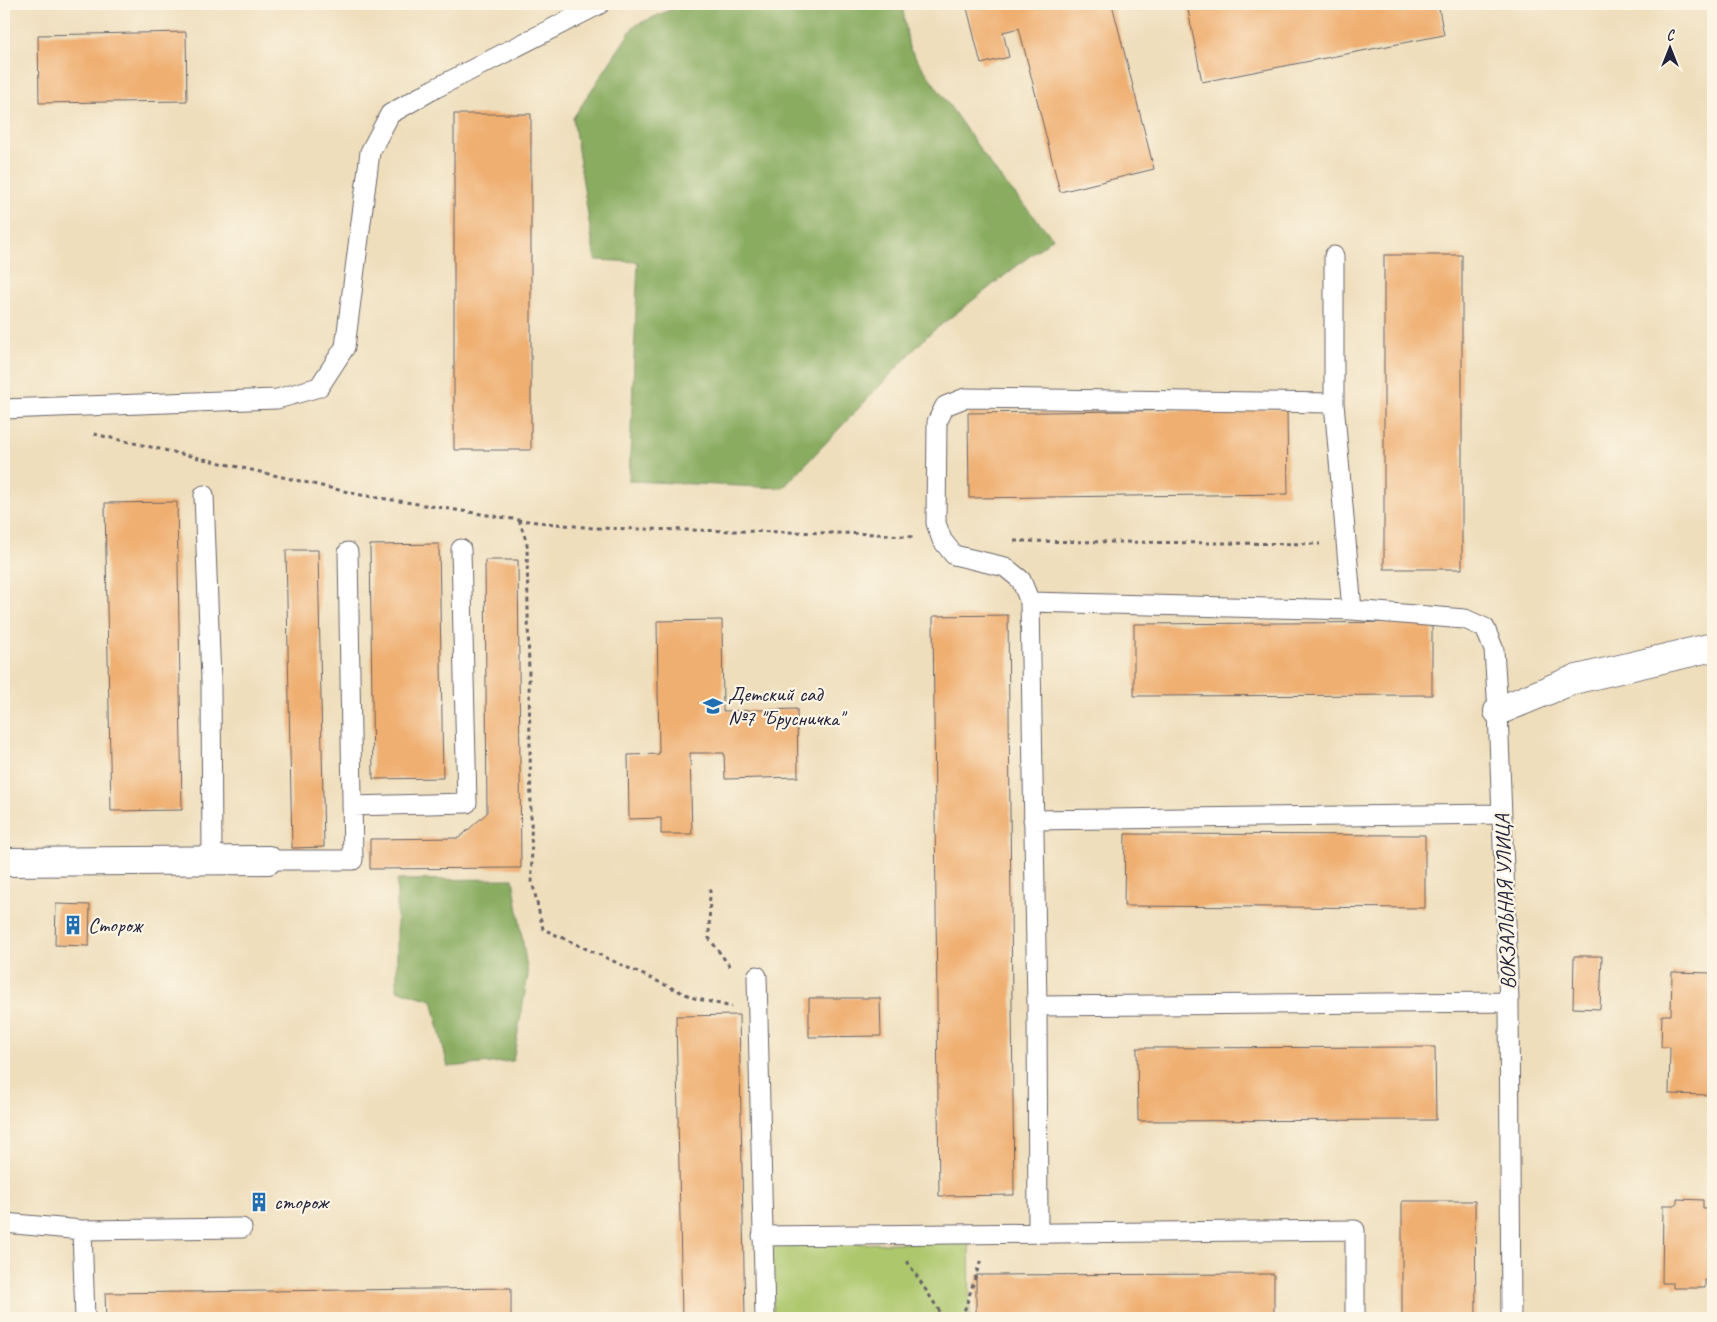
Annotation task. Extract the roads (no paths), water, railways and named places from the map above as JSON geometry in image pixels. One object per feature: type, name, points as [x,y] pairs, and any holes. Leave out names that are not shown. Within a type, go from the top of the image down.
[{"type":"street","points":[[1498,711],[1573,680],[1713,647]]},
{"type":"street","points":[[4,862],[268,860]]},
{"type":"lane","points":[[4,409],[277,400],[320,387],[345,347],[370,152],[390,114],[434,89],[600,4]]},
{"type":"lane","points":[[1334,256],[1334,403],[1352,610]]},
{"type":"lane","points":[[1038,1232],[1037,1006],[1030,602],[1021,580],[1005,567],[954,555],[942,540],[936,523],[937,422],[945,406],[965,398],[1334,403]]},
{"type":"lane","points":[[204,495],[211,681],[212,860]]},
{"type":"lane","points":[[352,806],[467,803],[461,549]]},
{"type":"lane","points":[[268,860],[353,860],[348,552]]},
{"type":"lane","name":"ВОКЗАЛЬНАЯ УЛИЦА","points":[[1030,602],[1352,610],[1465,618],[1485,628],[1494,650],[1498,711],[1509,1002],[1511,1318]]},
{"type":"lane","points":[[1033,820],[1501,814]]},
{"type":"lane","points":[[757,976],[765,1318]]},
{"type":"lane","points":[[1037,1006],[1509,1002]]},
{"type":"lane","points":[[4,1223],[82,1230],[242,1228]]},
{"type":"lane","points":[[82,1230],[85,1318]]},
{"type":"lane","points":[[762,1236],[1355,1230],[1355,1318]]},
{"type":"place","name":"Детский сад №7 \"Брусничка\"","points":[[713,706]]},
{"type":"place","name":"Сторож","points":[[73,925]]},
{"type":"place","name":"сторож","points":[[259,1202]]}]
